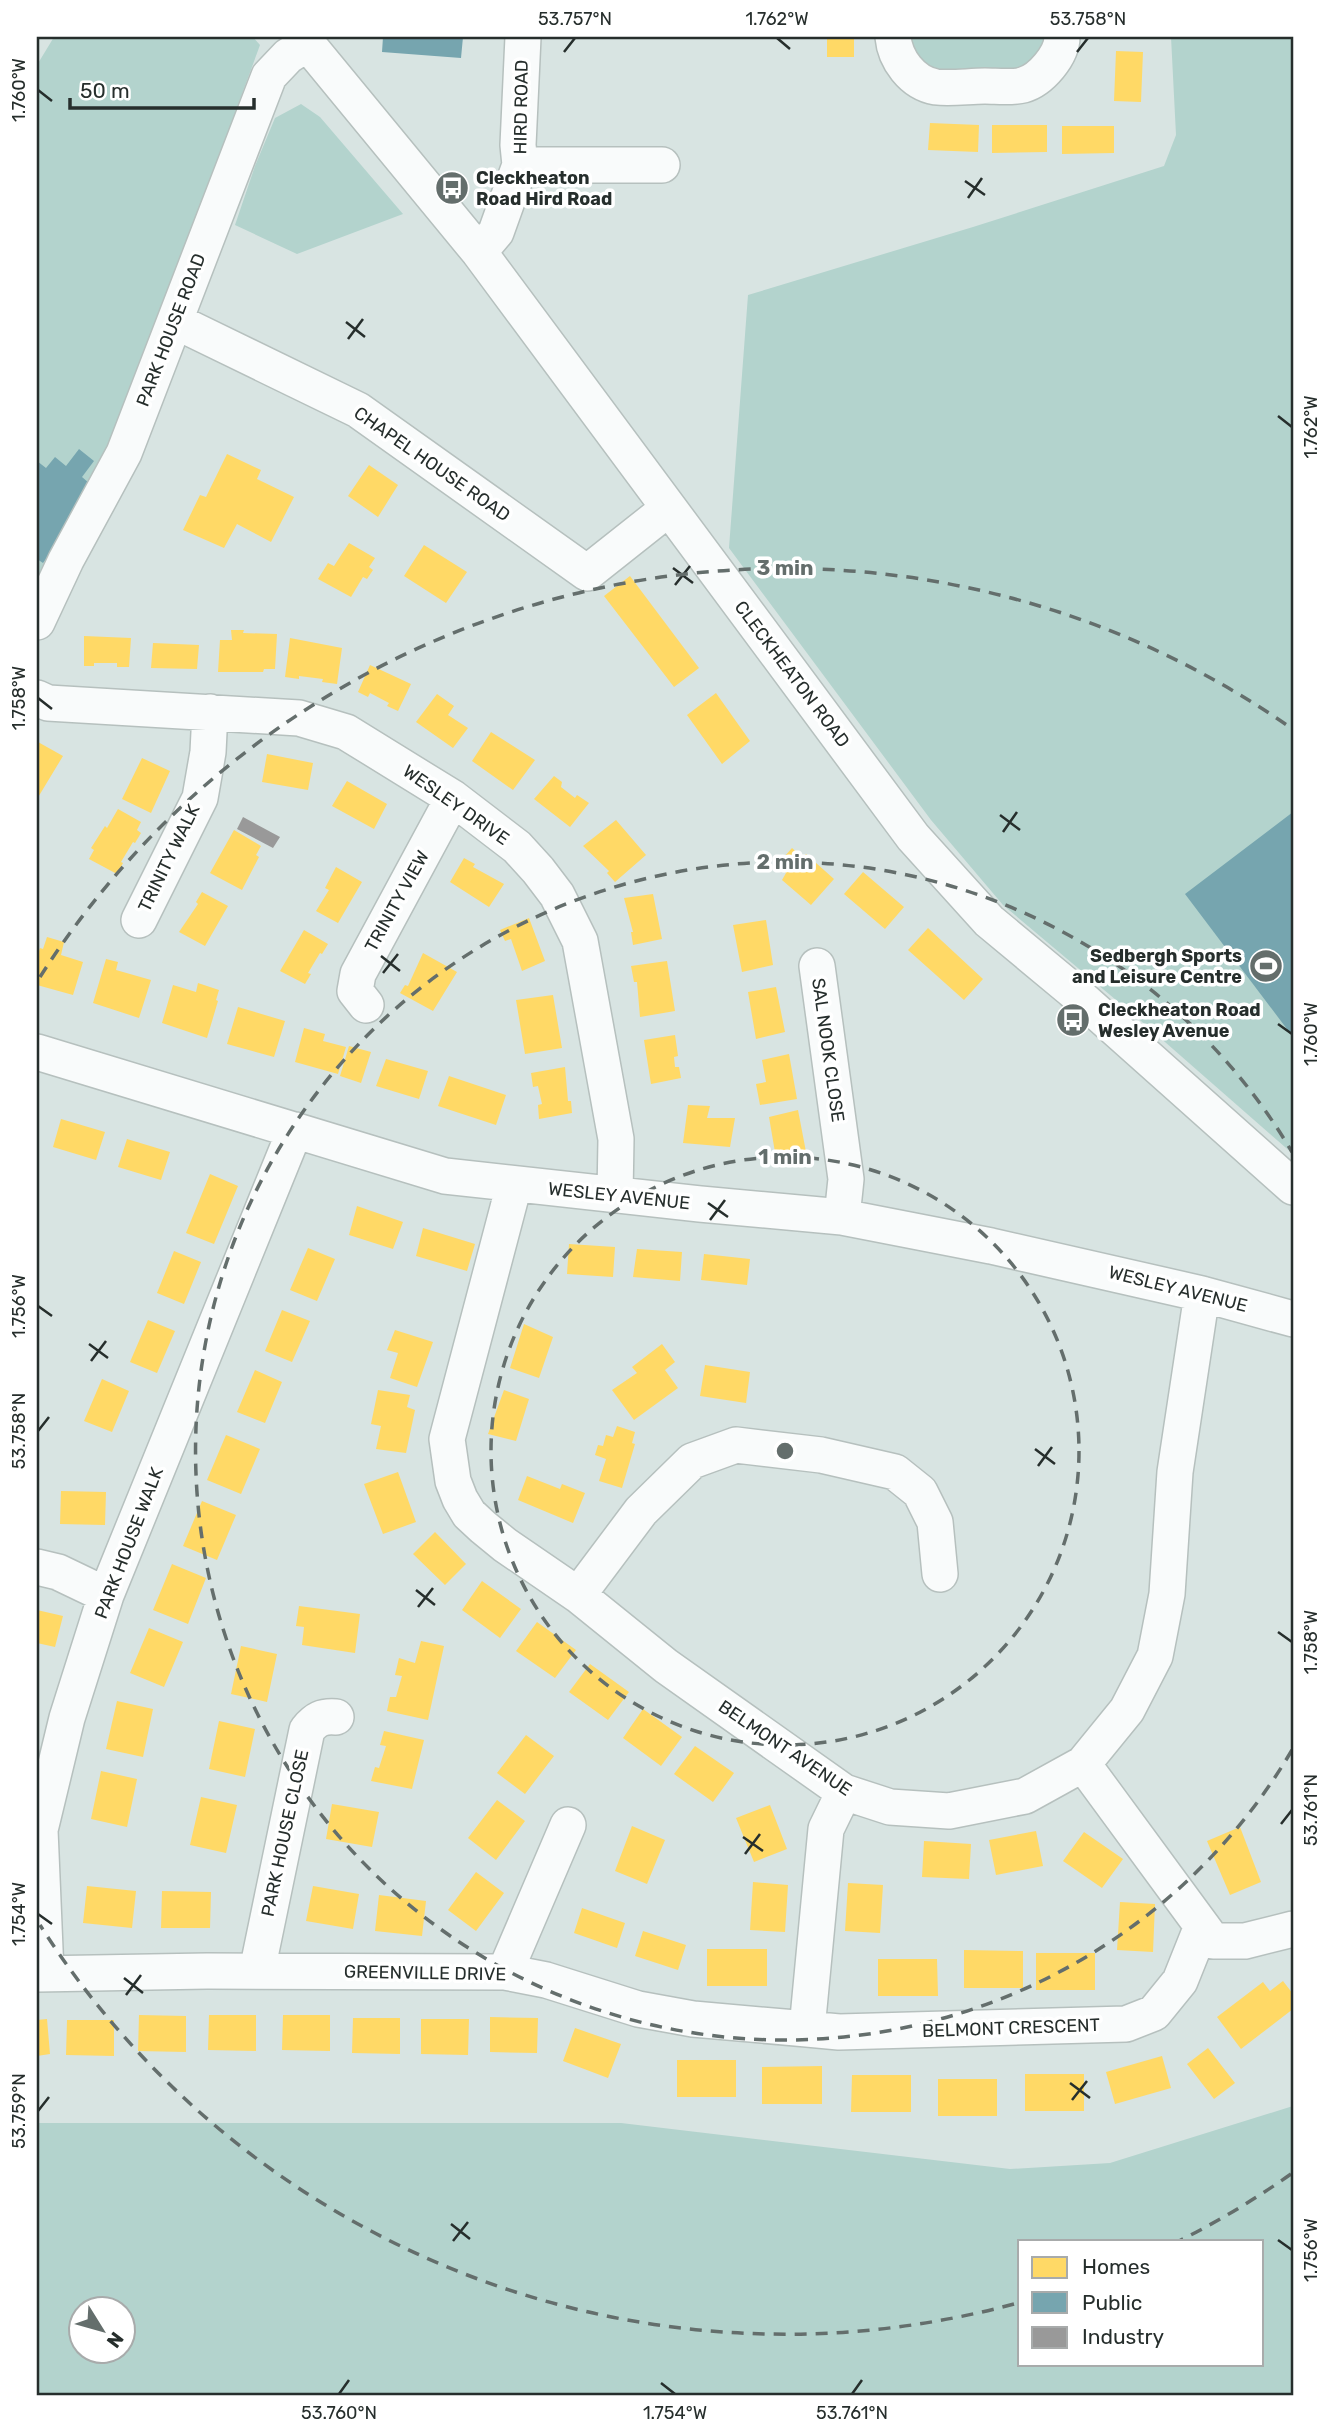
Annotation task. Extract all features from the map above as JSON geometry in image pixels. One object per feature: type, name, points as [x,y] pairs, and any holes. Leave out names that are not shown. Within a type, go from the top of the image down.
[{"type":"street","name":"HIRD ROAD","points":[[479,251],[496,232],[520,166],[518,145],[523,37]]},
{"type":"street","points":[[893,37],[901,63],[918,79],[935,87],[1024,85],[1051,63],[1062,46],[1062,37]]},
{"type":"street","name":"CLECKHEATON ROAD","points":[[304,40],[479,251],[913,837],[989,921],[1072,990],[1293,1187]]},
{"type":"street","name":"PARK HOUSE ROAD","points":[[37,622],[66,560],[124,453],[269,76],[304,40]]},
{"type":"street","points":[[520,166],[662,165]]},
{"type":"street","name":"CHAPEL HOUSE ROAD","points":[[175,321],[358,410],[587,573],[669,508]]},
{"type":"street","name":"WESLEY DRIVE","points":[[37,698],[48,703],[299,718],[346,732],[453,798],[517,847],[557,895],[580,941],[616,1139],[615,1195]]},
{"type":"street","name":"TRINITY WALK","points":[[138,920],[200,798],[208,752],[210,712]]},
{"type":"street","name":"TRINITY VIEW","points":[[366,1004],[355,990],[358,974],[453,798]]},
{"type":"street","name":"SAL NOOK CLOSE","points":[[817,966],[846,1179],[842,1217]]},
{"type":"street","name":"WESLEY AVENUE","points":[[37,1052],[444,1176],[842,1217],[981,1243],[1202,1294],[1293,1319]]},
{"type":"street","name":"PARK HOUSE WALK","points":[[41,1973],[40,1830],[67,1718],[106,1595],[295,1130]]},
{"type":"street","name":"BELMONT AVENUE","points":[[514,1185],[447,1439],[453,1481],[469,1514],[505,1545],[578,1595],[666,1666],[844,1792],[890,1807],[949,1811],[1025,1796],[1083,1764],[1127,1710],[1155,1656],[1167,1594],[1175,1472],[1202,1294]]},
{"type":"street","points":[[578,1595],[641,1511],[692,1461],[736,1445],[821,1455],[895,1472],[920,1493],[936,1522],[940,1574]]},
{"type":"street","points":[[37,1567],[58,1572],[106,1595]]},
{"type":"street","name":"PARK HOUSE CLOSE","points":[[257,1971],[307,1730],[315,1720],[324,1716],[336,1717]]},
{"type":"street","points":[[1083,1764],[1213,1941],[1245,1941],[1293,1929]]},
{"type":"street","points":[[807,2029],[826,1829],[844,1792]]},
{"type":"street","points":[[505,1972],[568,1825]]},
{"type":"street","name":"BELMONT CRESCENT","points":[[807,2029],[839,2032],[1126,2024],[1154,2013],[1180,1981],[1202,1926]]},
{"type":"street","name":"GREENVILLE DRIVE","points":[[41,1973],[505,1972],[546,1980],[638,2009],[693,2019],[807,2029]]},
{"type":"green space","points":[[54,37],[253,37],[260,45],[109,456],[37,595],[37,65]]},
{"type":"green space","points":[[906,37],[1051,37],[1018,77],[938,77],[915,58]]},
{"type":"green space","points":[[1171,37],[1293,37],[1293,1154],[1003,905],[931,820],[729,548],[748,295],[1164,166],[1176,135]]},
{"type":"green space","points":[[301,104],[320,117],[403,214],[297,254],[235,225],[275,118]]},
{"type":"green space","points":[[1293,2106],[1293,2395],[37,2395],[37,2123],[621,2123],[1010,2169],[1110,2163]]},
{"type":"building: Homes","points":[[827,37],[854,37],[854,57],[827,57]]},
{"type":"building: Homes","points":[[1116,51],[1143,52],[1141,102],[1114,101]]},
{"type":"building: Homes","points":[[930,123],[979,125],[978,152],[928,150]]},
{"type":"building: Homes","points":[[992,125],[1047,125],[1047,152],[992,153]]},
{"type":"building: Homes","points":[[1062,126],[1114,126],[1114,153],[1062,154]]},
{"type":"building: Homes","points":[[227,454],[261,470],[257,479],[294,497],[271,542],[237,524],[224,548],[183,530],[200,495],[206,497]]},
{"type":"building: Homes","points":[[369,465],[398,485],[378,517],[348,496]]},
{"type":"building: Homes","points":[[349,543],[375,558],[369,567],[373,570],[367,579],[363,577],[351,597],[318,579],[328,563],[334,566]]},
{"type":"building: Homes","points":[[424,545],[467,572],[446,603],[404,576]]},
{"type":"building: Homes","points":[[630,576],[699,668],[674,687],[604,596]]},
{"type":"building: Homes","points":[[231,630],[277,634],[275,669],[264,669],[263,672],[218,672],[220,640],[232,640]]},
{"type":"building: Homes","points":[[84,636],[131,638],[129,667],[117,667],[117,663],[84,666]]},
{"type":"building: Homes","points":[[290,638],[342,648],[337,684],[322,682],[323,679],[285,677]]},
{"type":"building: Homes","points":[[153,643],[199,645],[197,669],[151,668]]},
{"type":"building: Homes","points":[[370,665],[411,684],[398,711],[370,693],[368,697],[358,692]]},
{"type":"building: Homes","points":[[716,693],[750,741],[722,764],[687,715]]},
{"type":"building: Homes","points":[[437,694],[454,706],[448,715],[468,728],[453,748],[416,722]]},
{"type":"building: Homes","points":[[491,732],[535,760],[513,790],[472,761]]},
{"type":"building: Homes","points":[[38,742],[63,756],[37,799],[37,745]]},
{"type":"building: Homes","points":[[267,754],[313,763],[308,790],[262,782]]},
{"type":"building: Homes","points":[[142,758],[170,771],[151,813],[122,799]]},
{"type":"building: Homes","points":[[554,776],[562,782],[561,787],[575,798],[577,795],[589,803],[570,827],[534,799]]},
{"type":"building: Homes","points":[[347,781],[387,804],[374,829],[332,806]]},
{"type":"building: Homes","points":[[118,809],[141,822],[137,830],[141,833],[121,862],[123,863],[117,874],[89,859],[94,850],[91,848]]},
{"type":"building: Homes","points":[[616,820],[646,855],[615,882],[607,873],[609,871],[583,846]]},
{"type":"building: Homes","points":[[234,830],[261,846],[256,855],[259,857],[242,890],[210,873]]},
{"type":"building: Homes","points":[[792,848],[803,858],[806,854],[834,879],[811,905],[782,880],[786,873],[777,865]]},
{"type":"building: Homes","points":[[464,858],[475,864],[473,867],[504,884],[489,907],[450,882]]},
{"type":"building: Homes","points":[[336,867],[362,882],[338,923],[316,911],[329,890],[325,888]]},
{"type":"building: Homes","points":[[863,872],[904,907],[885,929],[844,894]]},
{"type":"building: Homes","points":[[202,892],[228,906],[205,946],[179,932],[198,904],[196,902]]},
{"type":"building: Homes","points":[[653,894],[662,939],[633,945],[633,932],[624,898]]},
{"type":"building: Homes","points":[[529,918],[545,961],[522,971],[511,939],[505,941],[500,930]]},
{"type":"building: Homes","points":[[766,920],[773,965],[742,972],[733,925]]},
{"type":"building: Homes","points":[[928,928],[983,979],[964,1000],[908,950]]},
{"type":"building: Homes","points":[[304,930],[328,944],[308,973],[311,974],[305,984],[280,971]]},
{"type":"building: Homes","points":[[47,937],[64,942],[61,955],[83,962],[73,995],[37,985],[37,957]]},
{"type":"building: Homes","points":[[423,953],[457,972],[433,1011],[400,993],[405,985],[408,986]]},
{"type":"building: Homes","points":[[106,959],[118,962],[116,970],[151,980],[139,1018],[93,1003]]},
{"type":"building: Homes","points":[[667,961],[675,1011],[640,1017],[637,982],[634,982],[631,966]]},
{"type":"building: Homes","points":[[198,983],[219,990],[207,1038],[162,1023],[173,985],[196,992]]},
{"type":"building: Homes","points":[[776,987],[785,1032],[756,1039],[748,992]]},
{"type":"building: Homes","points":[[553,995],[562,1048],[525,1054],[516,1000]]},
{"type":"building: Homes","points":[[238,1007],[285,1021],[274,1057],[227,1044]]},
{"type":"building: Homes","points":[[304,1028],[325,1034],[323,1041],[346,1047],[338,1074],[295,1062]]},
{"type":"building: Homes","points":[[675,1035],[678,1056],[674,1057],[675,1067],[679,1067],[681,1078],[651,1084],[644,1040]]},
{"type":"building: Homes","points":[[349,1046],[371,1052],[361,1083],[340,1076]]},
{"type":"building: Homes","points":[[789,1054],[797,1099],[760,1105],[756,1084],[766,1082],[762,1060]]},
{"type":"building: Homes","points":[[386,1059],[428,1071],[419,1099],[376,1086]]},
{"type":"building: Homes","points":[[565,1067],[568,1101],[571,1101],[572,1113],[539,1119],[538,1105],[542,1104],[538,1086],[533,1087],[531,1073]]},
{"type":"building: Homes","points":[[449,1076],[506,1095],[496,1125],[438,1106]]},
{"type":"building: Homes","points":[[688,1105],[710,1106],[707,1118],[735,1118],[730,1147],[683,1143]]},
{"type":"building: Homes","points":[[798,1110],[807,1157],[777,1164],[769,1117]]},
{"type":"building: Homes","points":[[61,1119],[105,1132],[96,1160],[53,1147]]},
{"type":"building: Homes","points":[[127,1139],[170,1152],[161,1180],[118,1167]]},
{"type":"building: Homes","points":[[210,1174],[238,1186],[214,1244],[186,1233]]},
{"type":"building: Homes","points":[[357,1206],[403,1222],[393,1249],[349,1235]]},
{"type":"building: Homes","points":[[423,1228],[475,1244],[467,1271],[416,1256]]},
{"type":"building: Homes","points":[[569,1244],[615,1247],[613,1277],[567,1274]]},
{"type":"building: Homes","points":[[308,1248],[335,1259],[317,1301],[290,1290]]},
{"type":"building: Homes","points":[[637,1249],[682,1252],[680,1281],[633,1277]]},
{"type":"building: Homes","points":[[174,1251],[201,1262],[184,1304],[157,1293]]},
{"type":"building: Homes","points":[[704,1254],[750,1259],[747,1285],[701,1280]]},
{"type":"building: Homes","points":[[282,1310],[310,1321],[292,1362],[265,1351]]},
{"type":"building: Homes","points":[[148,1320],[175,1331],[157,1373],[130,1362]]},
{"type":"building: Homes","points":[[524,1324],[553,1337],[539,1378],[510,1368]]},
{"type":"building: Homes","points":[[395,1330],[433,1342],[417,1387],[390,1378],[398,1353],[387,1350]]},
{"type":"building: Homes","points":[[662,1344],[675,1362],[665,1370],[678,1388],[634,1420],[612,1390],[637,1373],[632,1367]]},
{"type":"building: Homes","points":[[705,1365],[750,1372],[746,1403],[700,1396]]},
{"type":"building: Homes","points":[[255,1370],[282,1382],[265,1423],[237,1412]]},
{"type":"building: Homes","points":[[102,1379],[129,1391],[112,1432],[84,1421]]},
{"type":"building: Homes","points":[[378,1390],[410,1395],[407,1407],[415,1410],[406,1453],[376,1449],[381,1426],[371,1424]]},
{"type":"building: Homes","points":[[504,1390],[529,1399],[516,1441],[488,1434]]},
{"type":"building: Homes","points":[[617,1426],[635,1432],[632,1443],[635,1444],[622,1488],[599,1481],[606,1459],[595,1455],[598,1445],[603,1446],[606,1435],[613,1437]]},
{"type":"building: Homes","points":[[226,1435],[260,1449],[241,1494],[207,1480]]},
{"type":"building: Homes","points":[[398,1472],[416,1522],[383,1534],[364,1484]]},
{"type":"building: Homes","points":[[527,1476],[560,1489],[562,1484],[585,1493],[573,1523],[518,1500]]},
{"type":"building: Homes","points":[[61,1491],[106,1492],[105,1525],[60,1524]]},
{"type":"building: Homes","points":[[202,1501],[236,1515],[217,1560],[183,1546]]},
{"type":"building: Homes","points":[[435,1532],[466,1564],[445,1585],[413,1554]]},
{"type":"building: Homes","points":[[172,1564],[206,1578],[188,1624],[153,1610]]},
{"type":"building: Homes","points":[[482,1581],[521,1609],[500,1638],[462,1610]]},
{"type":"building: Homes","points":[[299,1606],[360,1614],[355,1653],[302,1645],[304,1627],[296,1626]]},
{"type":"building: Homes","points":[[37,1610],[63,1616],[55,1647],[37,1643]]},
{"type":"building: Homes","points":[[537,1622],[576,1650],[555,1678],[516,1651]]},
{"type":"building: Homes","points":[[149,1628],[183,1642],[164,1687],[130,1673]]},
{"type":"building: Homes","points":[[421,1641],[444,1646],[428,1720],[387,1711],[390,1697],[396,1697],[402,1676],[395,1675],[399,1658],[415,1663]]},
{"type":"building: Homes","points":[[241,1646],[277,1654],[267,1702],[231,1694]]},
{"type":"building: Homes","points":[[590,1664],[629,1692],[608,1720],[569,1692]]},
{"type":"building: Homes","points":[[117,1701],[153,1709],[143,1757],[106,1749]]},
{"type":"building: Homes","points":[[643,1709],[682,1737],[661,1766],[623,1738]]},
{"type":"building: Homes","points":[[219,1721],[255,1729],[245,1777],[209,1769]]},
{"type":"building: Homes","points":[[384,1731],[424,1740],[412,1789],[371,1781],[375,1767],[379,1768],[386,1746],[380,1745]]},
{"type":"building: Homes","points":[[526,1735],[554,1756],[525,1794],[497,1773]]},
{"type":"building: Homes","points":[[695,1746],[734,1773],[713,1802],[674,1774]]},
{"type":"building: Homes","points":[[101,1771],[137,1779],[127,1827],[91,1819]]},
{"type":"building: Homes","points":[[201,1797],[237,1805],[226,1853],[190,1845]]},
{"type":"building: Homes","points":[[497,1800],[525,1821],[496,1860],[468,1838]]},
{"type":"building: Homes","points":[[332,1804],[379,1812],[372,1847],[326,1839]]},
{"type":"building: Homes","points":[[770,1805],[787,1849],[754,1862],[736,1818]]},
{"type":"building: Homes","points":[[632,1826],[665,1840],[647,1884],[615,1871]]},
{"type":"building: Homes","points":[[1240,1827],[1261,1882],[1230,1895],[1207,1841]]},
{"type":"building: Homes","points":[[1036,1831],[1043,1866],[996,1875],[989,1840]]},
{"type":"building: Homes","points":[[1084,1832],[1123,1859],[1102,1888],[1063,1861]]},
{"type":"building: Homes","points":[[924,1841],[971,1844],[969,1879],[922,1877]]},
{"type":"building: Homes","points":[[476,1872],[504,1893],[476,1931],[448,1910]]},
{"type":"building: Homes","points":[[753,1882],[788,1885],[785,1932],[750,1930]]},
{"type":"building: Homes","points":[[848,1883],[883,1885],[880,1933],[845,1931]]},
{"type":"building: Homes","points":[[87,1886],[136,1891],[132,1928],[83,1923]]},
{"type":"building: Homes","points":[[313,1886],[359,1894],[353,1929],[306,1921]]},
{"type":"building: Homes","points":[[162,1891],[211,1892],[210,1928],[161,1928]]},
{"type":"building: Homes","points":[[379,1895],[426,1901],[422,1936],[375,1931]]},
{"type":"building: Homes","points":[[1120,1902],[1155,1904],[1153,1952],[1117,1950]]},
{"type":"building: Homes","points":[[582,1908],[625,1923],[617,1948],[574,1933]]},
{"type":"building: Homes","points":[[643,1931],[686,1945],[678,1970],[635,1956]]},
{"type":"building: Homes","points":[[707,1949],[767,1949],[767,1986],[707,1986]]},
{"type":"building: Homes","points":[[964,1950],[1023,1951],[1023,1988],[964,1988]]},
{"type":"building: Homes","points":[[1036,1953],[1095,1953],[1095,1990],[1036,1990]]},
{"type":"building: Homes","points":[[878,1959],[937,1959],[938,1996],[878,1996]]},
{"type":"building: Homes","points":[[1283,1981],[1293,1994],[1293,2009],[1241,2049],[1217,2017],[1263,1982],[1270,1991]]},
{"type":"building: Homes","points":[[139,2015],[186,2016],[186,2052],[138,2051]]},
{"type":"building: Homes","points":[[209,2015],[256,2015],[256,2051],[208,2050]]},
{"type":"building: Homes","points":[[283,2015],[330,2015],[330,2051],[282,2050]]},
{"type":"building: Homes","points":[[490,2017],[538,2018],[537,2053],[490,2052]]},
{"type":"building: Homes","points":[[353,2018],[400,2018],[400,2054],[352,2053]]},
{"type":"building: Homes","points":[[47,2019],[50,2054],[37,2056],[37,2020]]},
{"type":"building: Homes","points":[[421,2019],[469,2019],[468,2055],[421,2054]]},
{"type":"building: Homes","points":[[67,2020],[114,2020],[114,2056],[66,2055]]},
{"type":"building: Homes","points":[[575,2028],[621,2044],[608,2078],[563,2061]]},
{"type":"building: Homes","points":[[1208,2048],[1235,2083],[1214,2099],[1187,2064]]},
{"type":"building: Homes","points":[[1162,2056],[1171,2088],[1115,2104],[1106,2072]]},
{"type":"building: Homes","points":[[677,2060],[736,2060],[736,2097],[677,2097]]},
{"type":"building: Homes","points":[[822,2066],[822,2104],[762,2104],[762,2067]]},
{"type":"building: Homes","points":[[1025,2074],[1084,2074],[1084,2111],[1025,2111]]},
{"type":"building: Homes","points":[[852,2075],[911,2075],[911,2112],[851,2112]]},
{"type":"building: Homes","points":[[938,2079],[997,2079],[997,2116],[938,2116]]},
{"type":"building: Public","points":[[383,37],[463,37],[461,58],[382,52]]},
{"type":"building: Public","points":[[79,449],[94,461],[82,477],[89,483],[81,493],[91,500],[43,563],[37,559],[37,461],[46,468],[55,457],[66,466]]},
{"type":"building: Public","name":"Sedbergh Sports and Leisure Centre","points":[[1293,812],[1293,1037],[1185,894]]},
{"type":"building: Industry","points":[[243,817],[280,837],[273,848],[237,829]]},
{"type":"place","name":"Cleckheaton Road Hird Road","points":[[452,188]]},
{"type":"place","name":"Sedbergh Sports and Leisure Centre","points":[[1266,966]]},
{"type":"place","name":"Cleckheaton Road Wesley Avenue","points":[[1073,1020]]}]
